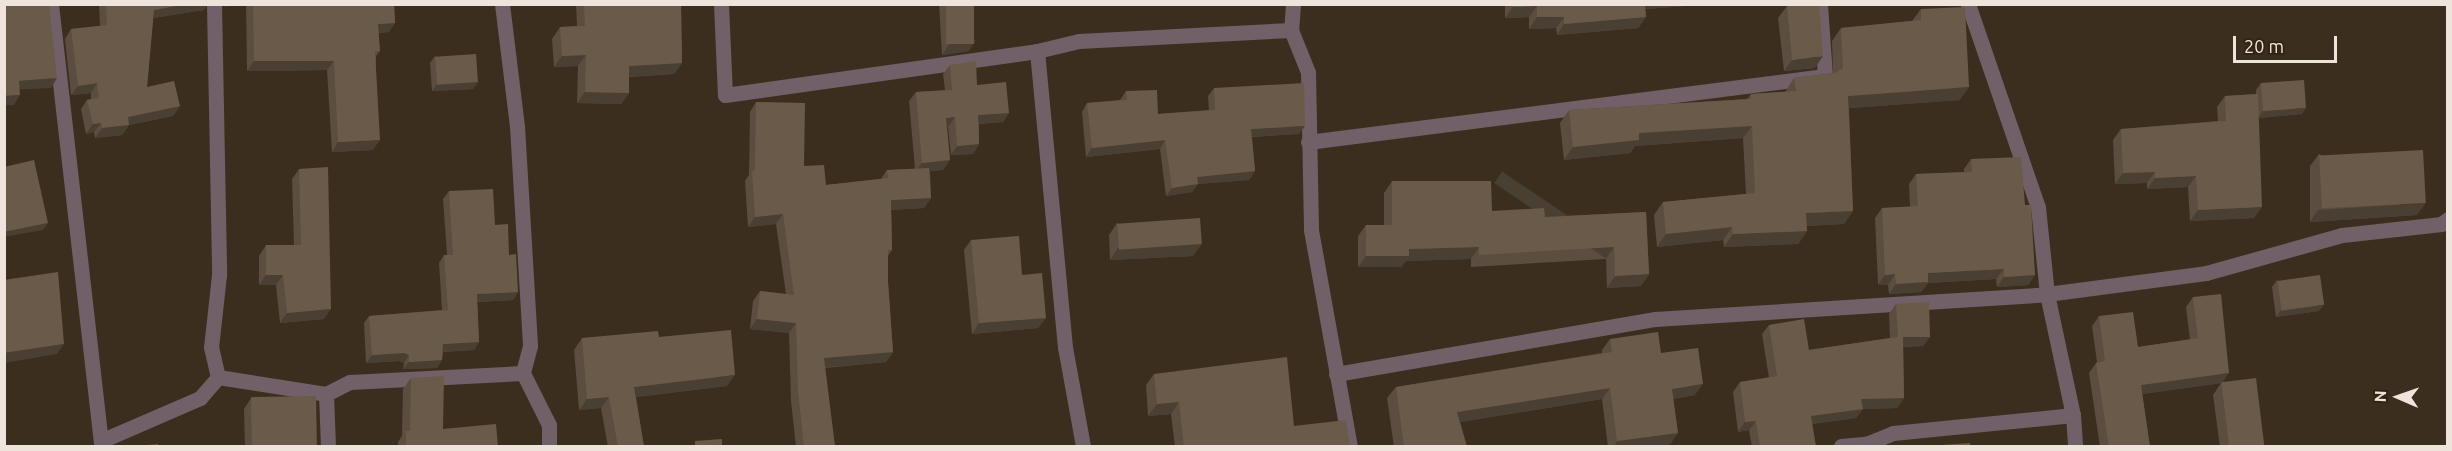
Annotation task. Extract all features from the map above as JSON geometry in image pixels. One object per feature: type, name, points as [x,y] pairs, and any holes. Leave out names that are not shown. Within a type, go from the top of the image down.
[{"type":"street","points":[[51,4],[71,201],[102,443],[200,398],[218,378]]},
{"type":"street","points":[[214,4],[219,275],[211,347],[218,378]]},
{"type":"street","points":[[502,4],[517,126],[530,335],[523,373],[549,425],[549,447]]},
{"type":"street","points":[[721,4],[724,95],[1037,51],[1078,41],[1291,30]]},
{"type":"street","points":[[1293,4],[1291,30],[1308,72],[1311,230],[1350,447]]},
{"type":"street","points":[[1308,142],[1825,76],[1821,4]]},
{"type":"street","points":[[1968,4],[2038,207],[2047,294],[2073,415],[2075,447]]},
{"type":"street","points":[[1037,51],[1065,347],[1083,447]]},
{"type":"street","points":[[1336,374],[1655,320],[2047,294],[2206,273],[2342,235],[2441,224],[2448,219]]},
{"type":"street","points":[[218,378],[326,394],[350,382],[523,373]]},
{"type":"street","points":[[326,394],[328,447]]},
{"type":"street","points":[[1841,447],[1866,445],[1893,433],[2073,415]]},
{"type":"building","points":[[4,4],[49,4],[57,78],[19,81],[20,95],[4,96]]},
{"type":"building","points":[[106,4],[187,4],[154,10],[147,87],[174,81],[180,106],[128,117],[129,125],[102,128],[101,123],[93,124],[87,100],[99,98],[97,83],[78,86],[71,29],[107,25]]},
{"type":"building","points":[[253,4],[394,4],[395,23],[378,24],[380,51],[375,51],[380,140],[338,142],[334,61],[254,61]]},
{"type":"building","points":[[584,4],[681,4],[682,63],[629,66],[629,93],[585,92],[586,55],[562,56],[560,27],[585,26]]},
{"type":"building","points":[[946,4],[974,4],[974,44],[946,44]]},
{"type":"building","points":[[1513,4],[1645,4],[1646,17],[1564,24],[1564,17],[1537,17],[1537,6],[1513,7]]},
{"type":"building","points":[[1819,4],[1823,56],[1792,60],[1787,6]]},
{"type":"building","points":[[1965,7],[1969,87],[1848,96],[1853,211],[1806,213],[1807,231],[1733,234],[1732,227],[1666,234],[1663,202],[1755,193],[1752,126],[1639,133],[1639,140],[1573,147],[1569,110],[1751,99],[1751,94],[1796,91],[1794,78],[1835,73],[1843,68],[1841,28],[1921,20],[1921,9]]},
{"type":"building","points":[[476,54],[478,82],[437,85],[435,57]]},
{"type":"building","points":[[976,61],[977,85],[1006,82],[1009,113],[978,115],[979,144],[957,146],[955,117],[946,118],[950,160],[922,163],[916,92],[952,90],[950,65]]},
{"type":"building","points":[[2304,80],[2306,108],[2263,111],[2261,83]]},
{"type":"building","points":[[1304,83],[1305,126],[1251,129],[1255,171],[1197,177],[1198,184],[1172,188],[1165,140],[1092,148],[1087,103],[1127,100],[1126,91],[1157,90],[1158,114],[1215,110],[1214,88]]},
{"type":"building","points":[[2258,94],[2262,207],[2198,210],[2196,176],[2155,178],[2155,172],[2123,173],[2121,129],[2226,121],[2225,96]]},
{"type":"building","points":[[756,102],[805,103],[804,166],[824,165],[826,185],[888,178],[887,170],[929,168],[931,198],[891,200],[892,250],[888,250],[888,282],[893,352],[824,358],[835,447],[804,447],[798,391],[796,323],[757,319],[760,291],[794,295],[783,214],[755,217],[752,171],[755,170]]},
{"type":"building","points":[[2423,150],[2426,203],[2322,208],[2319,155]]},
{"type":"building","points":[[2021,157],[2025,205],[2031,205],[2035,275],[2004,277],[2004,269],[1928,273],[1928,282],[1896,284],[1895,274],[1885,275],[1882,208],[1918,206],[1916,174],[1972,172],[1971,159]]},
{"type":"building","points":[[34,160],[48,223],[4,232],[4,167]]},
{"type":"building","points":[[328,167],[331,309],[287,313],[283,275],[266,275],[266,245],[301,245],[299,169]]},
{"type":"building","points":[[1392,181],[1491,181],[1492,211],[1544,208],[1545,217],[1646,212],[1649,274],[1615,276],[1614,247],[1479,255],[1479,247],[1409,249],[1409,256],[1366,256],[1366,225],[1392,225]]},
{"type":"building","points":[[493,189],[495,225],[508,224],[509,255],[516,254],[518,292],[477,294],[479,342],[443,344],[442,360],[409,362],[409,355],[404,353],[372,355],[369,316],[448,310],[444,255],[453,255],[449,191]]},
{"type":"building","points":[[1200,218],[1202,244],[1119,250],[1117,224]]},
{"type":"building","points":[[1019,236],[1022,275],[1042,273],[1046,318],[979,323],[971,240]]},
{"type":"building","points":[[58,272],[64,344],[4,353],[4,280]]},
{"type":"building","points":[[2320,275],[2324,305],[2282,311],[2277,281]]},
{"type":"building","points":[[2221,294],[2229,373],[2141,385],[2150,447],[2109,447],[2096,363],[2105,361],[2099,316],[2133,312],[2138,347],[2198,338],[2193,297]]},
{"type":"building","points":[[1929,302],[1930,337],[1903,337],[1904,398],[1861,399],[1863,409],[1811,416],[1816,447],[1760,447],[1756,421],[1745,422],[1740,382],[1777,376],[1769,325],[1804,319],[1809,350],[1898,337],[1896,304]]},
{"type":"building","points":[[731,330],[735,375],[634,387],[644,447],[618,447],[609,397],[587,399],[582,338],[658,331],[659,337]]},
{"type":"building","points":[[1658,332],[1661,353],[1698,348],[1703,384],[1672,389],[1678,433],[1617,441],[1610,388],[1457,412],[1467,447],[1404,447],[1396,387],[1612,352],[1610,339]]},
{"type":"building","points":[[1287,357],[1294,426],[1346,420],[1350,447],[1184,447],[1179,402],[1157,404],[1154,374]]},
{"type":"building","points":[[444,376],[443,429],[496,424],[498,447],[406,447],[406,431],[410,431],[411,378]]},
{"type":"building","points":[[2256,378],[2264,446],[2229,446],[2221,382]]},
{"type":"building","points":[[316,396],[317,446],[252,446],[251,397]]},
{"type":"building","points":[[722,439],[722,447],[695,447],[695,441]]},
{"type":"building","points":[[1970,443],[1970,447],[1941,447],[1941,445]]},
{"type":"building","points":[[158,444],[158,447],[126,447]]}]
